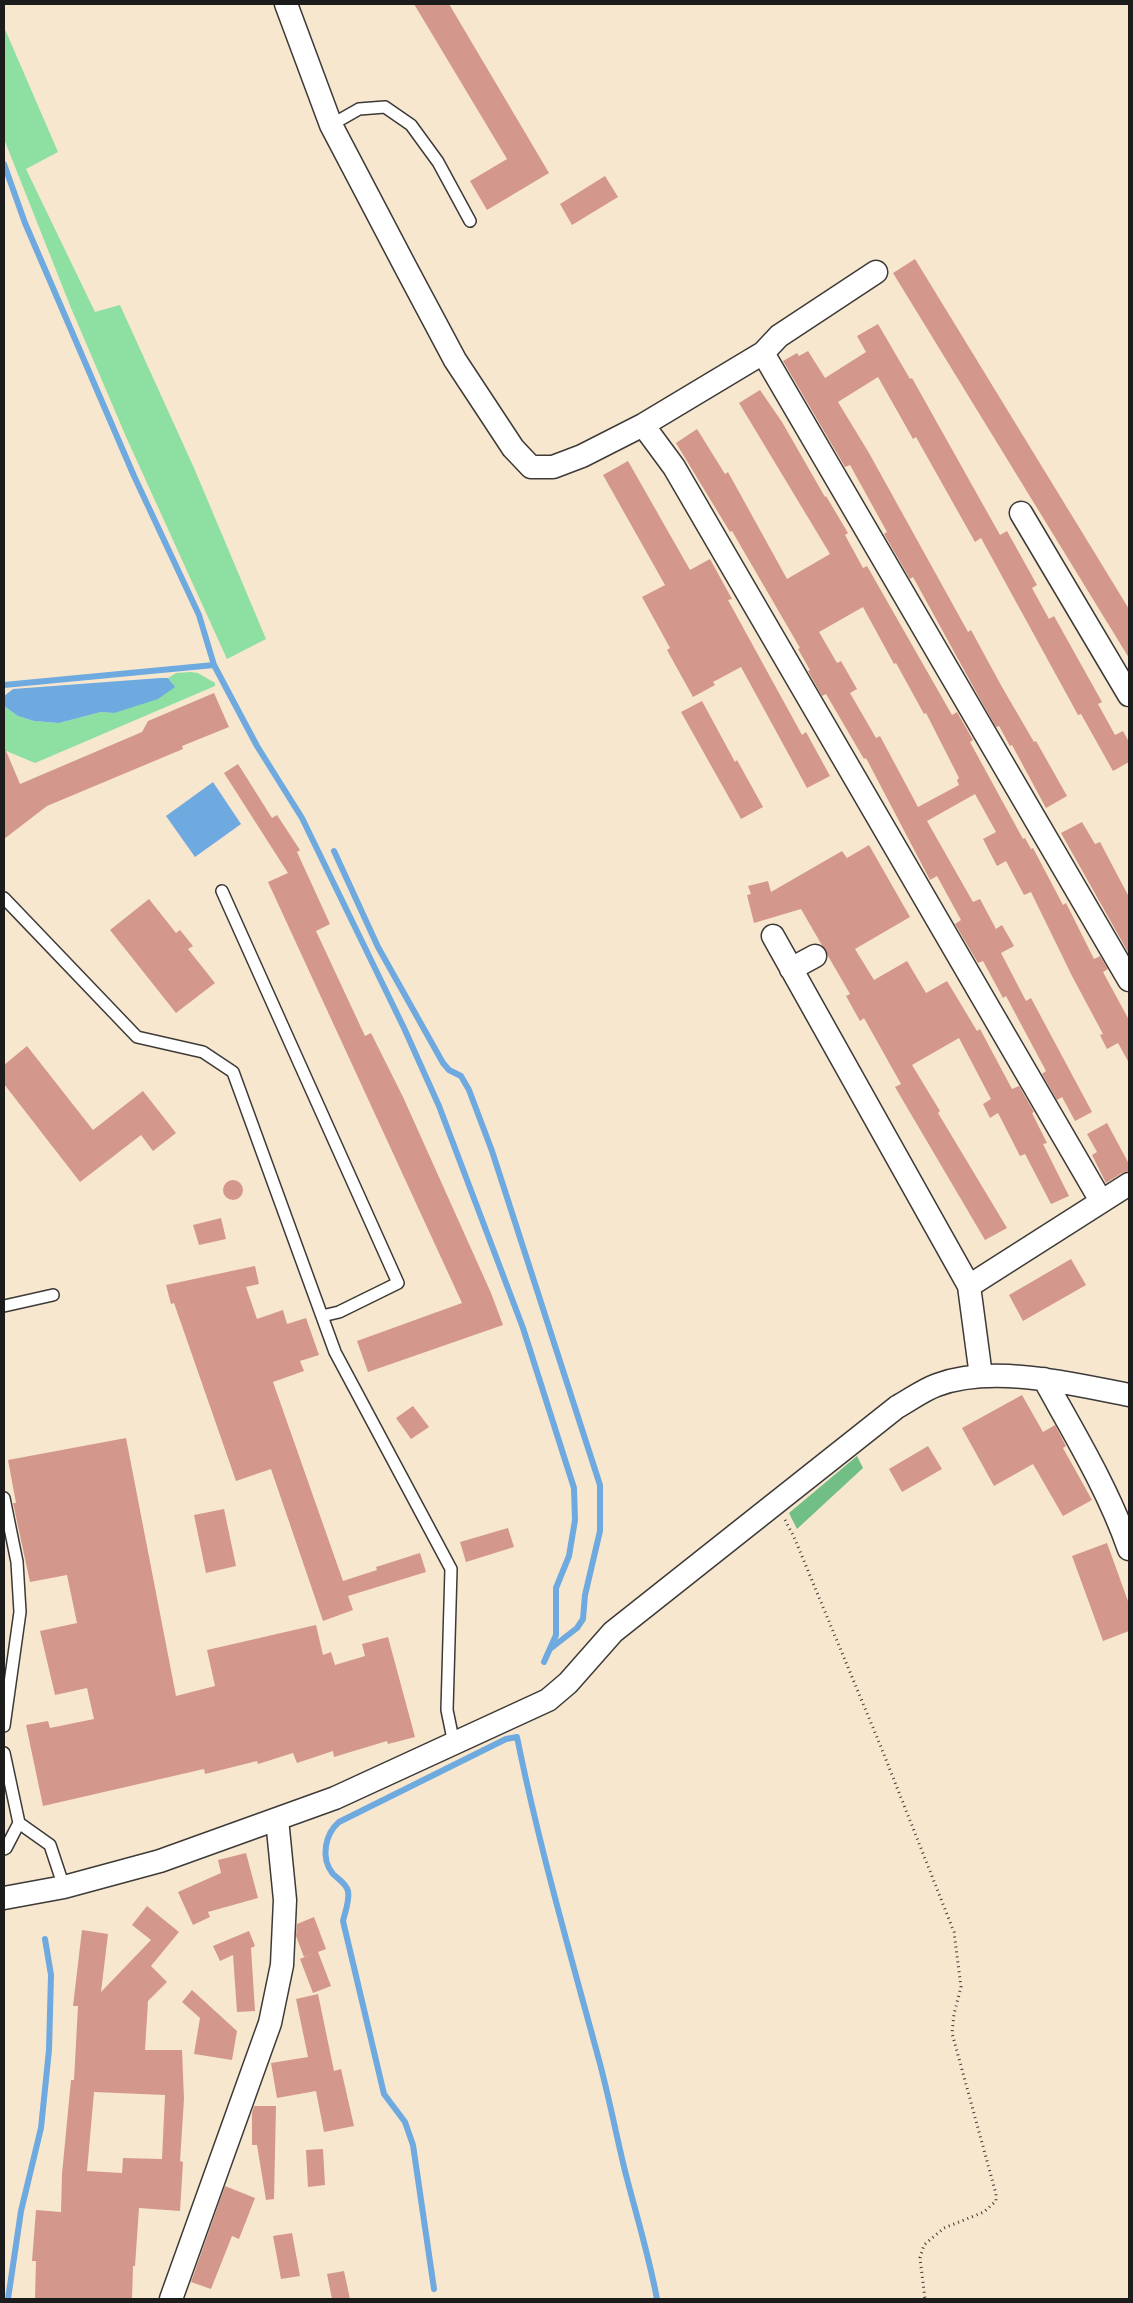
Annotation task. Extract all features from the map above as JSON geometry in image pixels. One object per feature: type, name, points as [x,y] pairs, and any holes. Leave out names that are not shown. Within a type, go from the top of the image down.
[{"type":"street","points":[[286,4],[331,124],[455,360],[513,448],[531,467],[553,467],[582,456],[643,426],[762,353],[779,336],[876,272]]},
{"type":"street","points":[[762,353],[1129,980]]},
{"type":"street","points":[[643,426],[674,467],[1101,1201]]},
{"type":"street","points":[[1020,513],[1129,695]]},
{"type":"street","points":[[773,936],[969,1286],[981,1376]]},
{"type":"street","points":[[791,969],[815,956]]},
{"type":"street","points":[[969,1286],[1129,1184]]},
{"type":"street","points":[[4,1898],[64,1887],[160,1861],[335,1798],[548,1700],[568,1683],[613,1632],[897,1407],[937,1385],[981,1376],[1044,1379],[1129,1395]]},
{"type":"street","points":[[1044,1379],[1093,1467],[1119,1522],[1129,1549]]},
{"type":"street","points":[[171,2299],[270,2023],[282,1965],[286,1900],[277,1819]]},
{"type":"lane","points":[[331,124],[359,109],[386,107],[411,125],[438,162],[470,221]]},
{"type":"lane","points":[[222,891],[398,1283],[339,1312],[322,1316]]},
{"type":"lane","points":[[4,898],[137,1037],[204,1052],[233,1072],[335,1352],[452,1569],[448,1710],[454,1744]]},
{"type":"lane","points":[[4,1306],[52,1295]]},
{"type":"lane","points":[[4,1498],[17,1562],[20,1612],[4,1726]]},
{"type":"lane","points":[[4,1752],[19,1823],[4,1849]]},
{"type":"lane","points":[[19,1823],[50,1845],[64,1887]]},
{"type":"path","points":[[776,1502],[794,1537],[882,1747],[954,1932],[961,1987],[954,2014],[952,2033],[996,2194],[996,2201],[984,2212],[944,2228],[924,2245],[920,2258],[925,2299]]},
{"type":"green space","points":[[4,27],[58,152],[26,169],[95,312],[120,305],[194,468],[266,639],[227,659],[127,439],[71,308],[4,139]]},
{"type":"green space","points":[[176,673],[198,673],[215,683],[215,686],[35,763],[4,750],[4,706],[18,716],[34,721],[59,723],[101,712],[114,713],[173,684],[168,678]]},
{"type":"green space","points":[[857,1456],[863,1468],[797,1529],[789,1513]]},
{"type":"water","points":[[168,678],[175,687],[158,699],[114,713],[101,712],[59,723],[34,721],[18,716],[4,706],[4,696],[13,689]]},
{"type":"water","points":[[213,782],[241,824],[195,857],[166,816]]},
{"type":"building","points":[[414,4],[449,4],[549,173],[487,210],[470,181],[507,159]]},
{"type":"building","points":[[605,176],[618,197],[572,225],[560,204]]},
{"type":"building","points":[[915,259],[1129,609],[1129,658],[893,273]]},
{"type":"building","points":[[878,324],[910,379],[912,378],[1000,535],[1007,531],[1037,585],[1032,588],[1049,619],[1054,616],[1102,702],[1098,704],[1115,735],[1123,731],[1129,742],[1129,762],[1113,771],[1081,714],[1078,715],[981,538],[975,542],[916,437],[913,439],[878,377],[838,402],[869,453],[968,632],[971,630],[1002,687],[1034,742],[1036,741],[1067,796],[1046,808],[1012,745],[1010,746],[999,726],[996,727],[913,577],[910,579],[884,534],[887,532],[850,465],[845,467],[783,361],[797,353],[799,356],[808,351],[825,378],[866,352],[857,336]]},
{"type":"building","points":[[760,390],[782,422],[848,533],[845,535],[863,568],[867,566],[952,715],[957,712],[973,740],[970,742],[1023,839],[1025,838],[1031,849],[1033,848],[1063,905],[1066,903],[1094,959],[1100,956],[1108,969],[1103,972],[1129,1020],[1129,1063],[1118,1043],[1107,1049],[1100,1035],[1103,1034],[1031,892],[1024,895],[1006,861],[997,866],[983,839],[996,832],[975,794],[927,821],[973,902],[980,899],[996,929],[1002,925],[1014,946],[1001,953],[1026,1001],[1031,998],[1092,1112],[1075,1121],[1062,1097],[1057,1100],[1042,1074],[1046,1071],[1006,996],[1003,998],[983,961],[978,963],[955,924],[961,920],[937,876],[930,880],[866,758],[864,759],[826,694],[822,696],[808,671],[810,670],[798,649],[800,648],[732,531],[730,532],[676,443],[697,429],[725,474],[728,472],[787,579],[830,554],[739,403]],"holes":[[[863,607],[894,664],[896,663],[924,714],[926,713],[959,778],[957,780],[959,785],[918,807],[880,736],[876,738],[850,693],[857,689],[841,661],[837,663],[819,632]]]},
{"type":"building","points":[[628,461],[690,570],[710,559],[732,599],[728,600],[802,735],[806,732],[830,776],[807,788],[741,667],[713,682],[715,685],[693,697],[667,650],[670,648],[642,597],[665,585],[603,475]]},
{"type":"building","points":[[214,693],[229,727],[182,746],[183,749],[47,806],[4,839],[4,746],[20,784],[142,732],[148,721]]},
{"type":"building","points":[[702,701],[735,762],[737,760],[763,807],[741,819],[681,712]]},
{"type":"building","points":[[238,764],[272,818],[277,815],[300,850],[297,852],[330,924],[316,931],[365,1036],[371,1033],[403,1097],[491,1293],[503,1325],[368,1372],[357,1341],[462,1303],[268,882],[288,873],[224,773]]},
{"type":"building","points":[[1082,822],[1095,844],[1100,842],[1129,897],[1129,954],[1061,833]]},
{"type":"building","points":[[869,845],[910,917],[855,949],[874,980],[907,961],[926,993],[947,981],[977,1031],[980,1029],[1012,1089],[1019,1086],[1034,1112],[1032,1113],[1047,1143],[1043,1144],[1069,1196],[1051,1204],[1025,1154],[1020,1156],[998,1113],[990,1118],[983,1104],[991,1099],[959,1038],[912,1065],[940,1111],[938,1113],[1007,1228],[985,1240],[895,1087],[901,1084],[864,1018],[860,1021],[846,996],[850,994],[801,909],[754,923],[747,895],[751,894],[748,886],[768,881],[771,892],[842,851],[847,858]]},
{"type":"building","points":[[149,899],[176,933],[180,930],[193,946],[188,949],[215,983],[176,1013],[110,930]]},
{"type":"building","points":[[27,1046],[93,1130],[143,1091],[176,1133],[153,1151],[141,1135],[80,1182],[4,1084],[4,1065]]},
{"type":"building","points":[[1107,1123],[1129,1164],[1129,1171],[1106,1183],[1092,1155],[1097,1152],[1087,1134]]},
{"type":"building","points":[[233,1180],[240,1183],[243,1190],[240,1197],[233,1200],[226,1197],[223,1190],[226,1183]]},
{"type":"building","points":[[221,1218],[226,1239],[199,1245],[193,1225]]},
{"type":"building","points":[[1071,1259],[1086,1285],[1023,1321],[1009,1295]]},
{"type":"building","points":[[255,1266],[259,1284],[246,1287],[257,1319],[283,1310],[287,1324],[306,1318],[319,1355],[300,1361],[304,1371],[273,1382],[343,1581],[377,1570],[376,1567],[420,1553],[426,1572],[348,1596],[353,1610],[323,1621],[271,1469],[236,1481],[174,1303],[171,1304],[166,1285]]},
{"type":"building","points":[[1022,1395],[1043,1432],[1055,1425],[1066,1446],[1063,1448],[1092,1500],[1063,1516],[1033,1464],[994,1486],[962,1428]]},
{"type":"building","points":[[413,1406],[429,1427],[411,1439],[396,1418]]},
{"type":"building","points":[[126,1438],[176,1696],[215,1686],[207,1650],[316,1625],[323,1655],[331,1652],[335,1665],[365,1656],[362,1644],[388,1637],[415,1737],[388,1744],[387,1741],[334,1757],[333,1751],[297,1763],[293,1753],[258,1764],[257,1761],[205,1774],[204,1769],[43,1806],[26,1725],[48,1721],[50,1728],[94,1719],[87,1688],[55,1695],[40,1631],[77,1623],[67,1575],[30,1582],[13,1503],[16,1503],[8,1460]]},
{"type":"building","points":[[928,1446],[942,1469],[902,1492],[889,1469]]},
{"type":"building","points":[[224,1509],[236,1566],[206,1573],[194,1515]]},
{"type":"building","points":[[508,1528],[514,1547],[466,1562],[460,1542]]},
{"type":"building","points":[[1107,1543],[1129,1604],[1129,1631],[1103,1641],[1072,1556]]},
{"type":"building","points":[[246,1853],[258,1898],[208,1912],[210,1917],[193,1925],[178,1892],[221,1873],[218,1860]]},
{"type":"building","points":[[147,1906],[179,1932],[151,1966],[167,1982],[148,2001],[145,2050],[182,2050],[184,2099],[180,2161],[183,2162],[180,2211],[139,2208],[135,2266],[133,2266],[132,2299],[35,2299],[36,2261],[32,2261],[36,2210],[61,2212],[62,2174],[71,2080],[74,2080],[78,2006],[73,2006],[82,1930],[108,1934],[101,1992],[151,1940],[132,1925]],"holes":[[[94,2092],[165,2095],[162,2159],[123,2158],[122,2173],[87,2171]]]},
{"type":"building","points":[[314,1917],[326,1949],[318,1952],[331,1986],[313,1993],[300,1959],[314,1953],[304,1957],[296,1936],[297,1924]]},
{"type":"building","points":[[249,1931],[255,1946],[251,1948],[255,2011],[237,2012],[233,1955],[220,1961],[213,1946]]},
{"type":"building","points":[[192,1990],[237,2031],[232,2060],[194,2054],[200,2018],[182,2002]]},
{"type":"building","points":[[318,1994],[334,2071],[341,2069],[354,2126],[324,2132],[316,2091],[277,2098],[271,2063],[308,2057],[296,1999]]},
{"type":"building","points":[[254,2106],[276,2106],[274,2199],[266,2200],[257,2145],[252,2145],[252,2113]]},
{"type":"building","points":[[323,2149],[325,2185],[308,2187],[306,2150]]},
{"type":"building","points":[[225,2186],[255,2198],[239,2239],[232,2236],[211,2289],[191,2282]]},
{"type":"building","points":[[292,2233],[300,2276],[281,2279],[273,2236]]},
{"type":"building","points":[[344,2271],[350,2299],[332,2299],[327,2274]]},
{"type":"waterway","points":[[4,164],[25,223],[134,476],[199,615],[214,665]]},
{"type":"waterway","points":[[4,685],[214,665],[257,746],[302,818],[404,1028],[439,1106],[523,1328],[574,1488],[575,1520],[569,1556],[556,1588],[556,1635],[544,1662]]},
{"type":"waterway","points":[[334,851],[378,947],[443,1063],[449,1070],[461,1076],[469,1090],[492,1151],[600,1485],[600,1531],[585,1595],[583,1619],[577,1628],[550,1649]]},
{"type":"waterway","points":[[434,2289],[413,2145],[405,2122],[384,2094],[343,1921],[348,1902],[348,1891],[344,1883],[329,1868],[325,1854],[326,1846],[330,1833],[339,1822],[506,1739],[517,1737],[545,1859],[603,2074],[657,2299]]},
{"type":"waterway","points":[[8,2299],[21,2211],[41,2128],[49,2050],[51,1975],[45,1939]]}]
